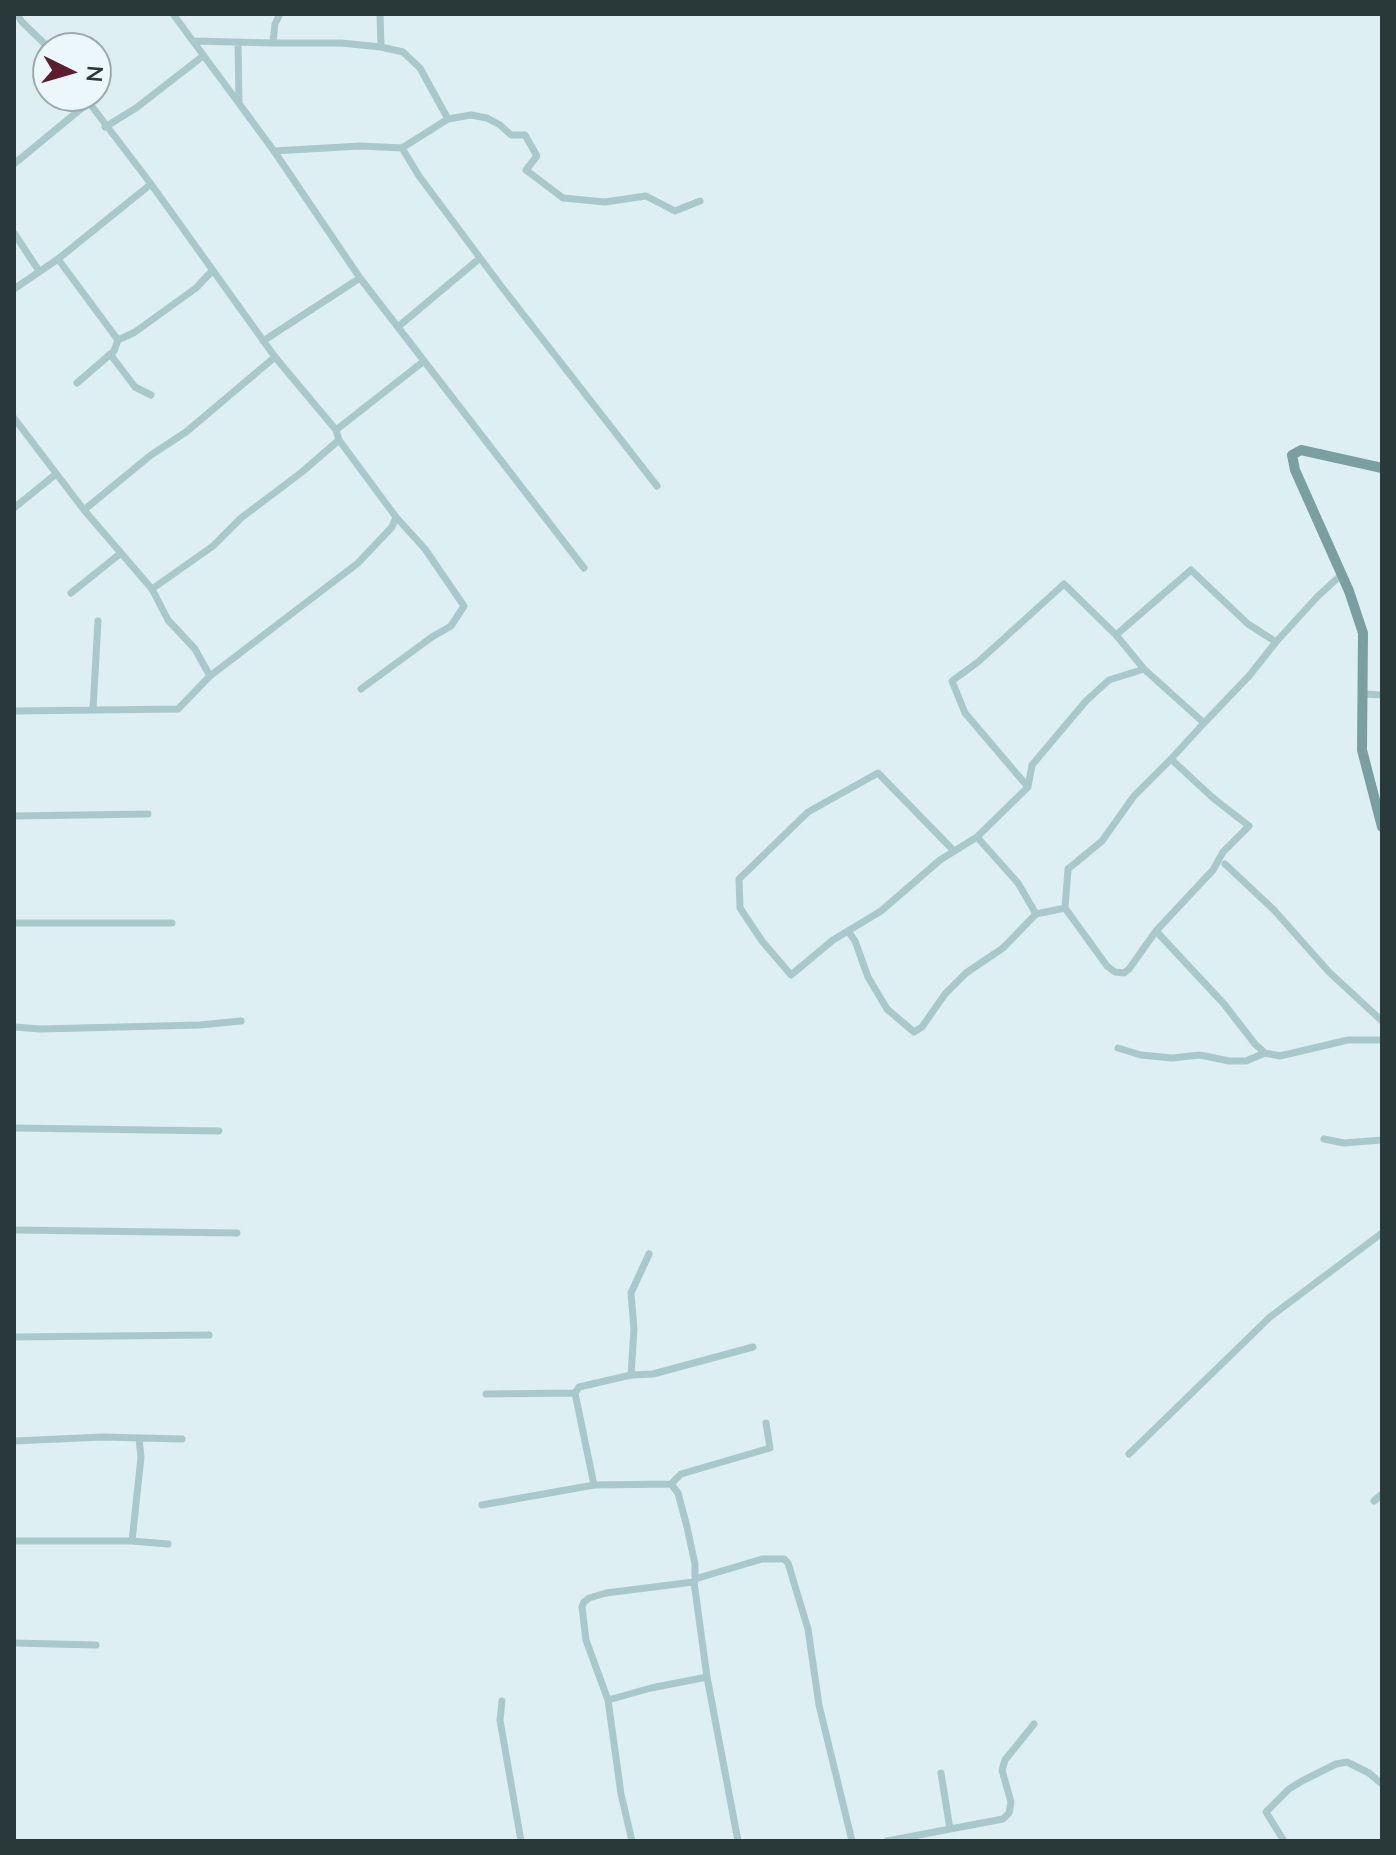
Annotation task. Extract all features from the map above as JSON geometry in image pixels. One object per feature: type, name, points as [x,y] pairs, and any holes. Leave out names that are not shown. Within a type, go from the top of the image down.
[{"type":"street","points":[[173,14],[274,151],[360,278],[584,568]]},
{"type":"street","points":[[273,43],[275,24],[280,14]]},
{"type":"street","points":[[380,14],[381,47]]},
{"type":"street","points":[[14,27],[19,18]]},
{"type":"street","points":[[193,41],[381,47],[403,52],[420,68],[448,119]]},
{"type":"street","points":[[238,42],[239,104]]},
{"type":"street","points":[[105,127],[136,108],[203,56]]},
{"type":"street","points":[[14,164],[72,112]]},
{"type":"street","points":[[94,112],[151,184],[275,357],[336,430],[339,440],[396,517],[425,549],[464,606],[451,626],[361,689]]},
{"type":"street","points":[[274,151],[360,146],[402,148],[448,119],[471,115],[487,118],[511,135],[525,135],[537,156],[526,170],[563,198],[605,202],[646,196],[675,211],[700,201]]},
{"type":"street","points":[[402,148],[480,258],[657,486]]},
{"type":"street","points":[[14,289],[58,259],[151,184]]},
{"type":"street","points":[[14,233],[39,271]]},
{"type":"street","points":[[399,326],[480,258]]},
{"type":"street","points":[[58,259],[118,340]]},
{"type":"street","points":[[77,383],[110,354],[118,340],[135,332],[196,288],[212,271]]},
{"type":"street","points":[[263,341],[360,278]]},
{"type":"street","points":[[110,354],[135,387],[151,395]]},
{"type":"street","points":[[84,510],[151,455],[186,432],[275,357]]},
{"type":"street","points":[[336,430],[424,361]]},
{"type":"street","points":[[14,418],[84,510],[152,589],[168,620],[195,649],[210,676]]},
{"type":"street","points":[[152,589],[213,546],[241,518],[339,440]]},
{"type":"street","points":[[1382,468],[1301,450],[1292,455],[1295,470],[1363,633],[1362,750],[1378,798],[1382,827]]},
{"type":"street","points":[[14,508],[56,474]]},
{"type":"street","points":[[14,711],[178,709],[210,676],[358,563],[392,527],[396,517]]},
{"type":"street","points":[[71,593],[121,553]]},
{"type":"street","points":[[1116,635],[1191,570],[1248,624],[1276,642]]},
{"type":"street","points":[[1171,759],[1249,826],[1156,931],[1129,969],[1124,973],[1115,972],[1107,966],[1065,908],[1068,869],[1102,841],[1134,796],[1249,676],[1317,597],[1341,575]]},
{"type":"street","points":[[1028,787],[965,713],[952,681],[978,662],[1064,584],[1116,635],[1144,669],[1204,723]]},
{"type":"street","points":[[93,709],[98,621]]},
{"type":"street","points":[[954,851],[878,773],[808,812],[739,879],[740,908],[762,941],[791,975],[848,931],[881,911],[940,860],[977,837],[1028,787],[1032,765],[1086,701],[1109,680],[1144,669]]},
{"type":"street","points":[[1364,694],[1382,695]]},
{"type":"street","points":[[14,816],[148,814]]},
{"type":"street","points":[[977,837],[1018,883],[1036,914]]},
{"type":"street","points":[[1225,864],[1274,910],[1329,972],[1382,1021]]},
{"type":"street","points":[[848,931],[855,941],[868,977],[887,1009],[914,1032],[922,1027],[945,994],[966,973],[1003,948],[1036,914],[1065,908]]},
{"type":"street","points":[[14,923],[172,923]]},
{"type":"street","points":[[1156,931],[1214,992],[1265,1053],[1280,1056],[1348,1040],[1382,1040]]},
{"type":"street","points":[[14,1027],[200,1025],[241,1021]]},
{"type":"street","points":[[1118,1048],[1141,1055],[1172,1058],[1200,1055],[1229,1061],[1246,1061],[1265,1053]]},
{"type":"street","points":[[14,1128],[219,1131]]},
{"type":"street","points":[[1324,1139],[1344,1143],[1382,1140]]},
{"type":"street","points":[[14,1230],[237,1233]]},
{"type":"street","points":[[1129,1454],[1270,1317],[1382,1233]]},
{"type":"street","points":[[631,1375],[634,1329],[631,1293],[649,1254]]},
{"type":"street","points":[[14,1337],[209,1335]]},
{"type":"street","points":[[594,1485],[575,1393],[579,1387],[631,1375],[653,1374],[753,1347]]},
{"type":"street","points":[[486,1394],[575,1393]]},
{"type":"street","points":[[482,1505],[594,1485],[671,1484],[681,1474],[770,1448],[766,1423]]},
{"type":"street","points":[[132,1541],[141,1457],[139,1439]]},
{"type":"street","points":[[14,1441],[182,1439]]},
{"type":"street","points":[[671,1484],[678,1493],[695,1564],[694,1581],[707,1677],[738,1841]]},
{"type":"street","points":[[1374,1501],[1382,1494]]},
{"type":"street","points":[[14,1541],[168,1544]]},
{"type":"street","points":[[632,1841],[621,1794],[608,1700],[586,1640],[584,1602],[606,1593],[694,1581],[762,1559],[784,1559],[788,1563],[808,1629],[819,1705],[852,1841]]},
{"type":"street","points":[[14,1643],[96,1645]]},
{"type":"street","points":[[608,1700],[707,1677]]},
{"type":"street","points":[[502,1701],[500,1720],[521,1841]]},
{"type":"street","points":[[887,1841],[1003,1819],[1009,1813],[1011,1802],[1002,1770],[1005,1760],[1034,1724]]},
{"type":"street","points":[[1284,1841],[1266,1812],[1289,1789],[1302,1781],[1336,1764],[1347,1762],[1382,1784]]},
{"type":"street","points":[[941,1773],[950,1829]]}]
